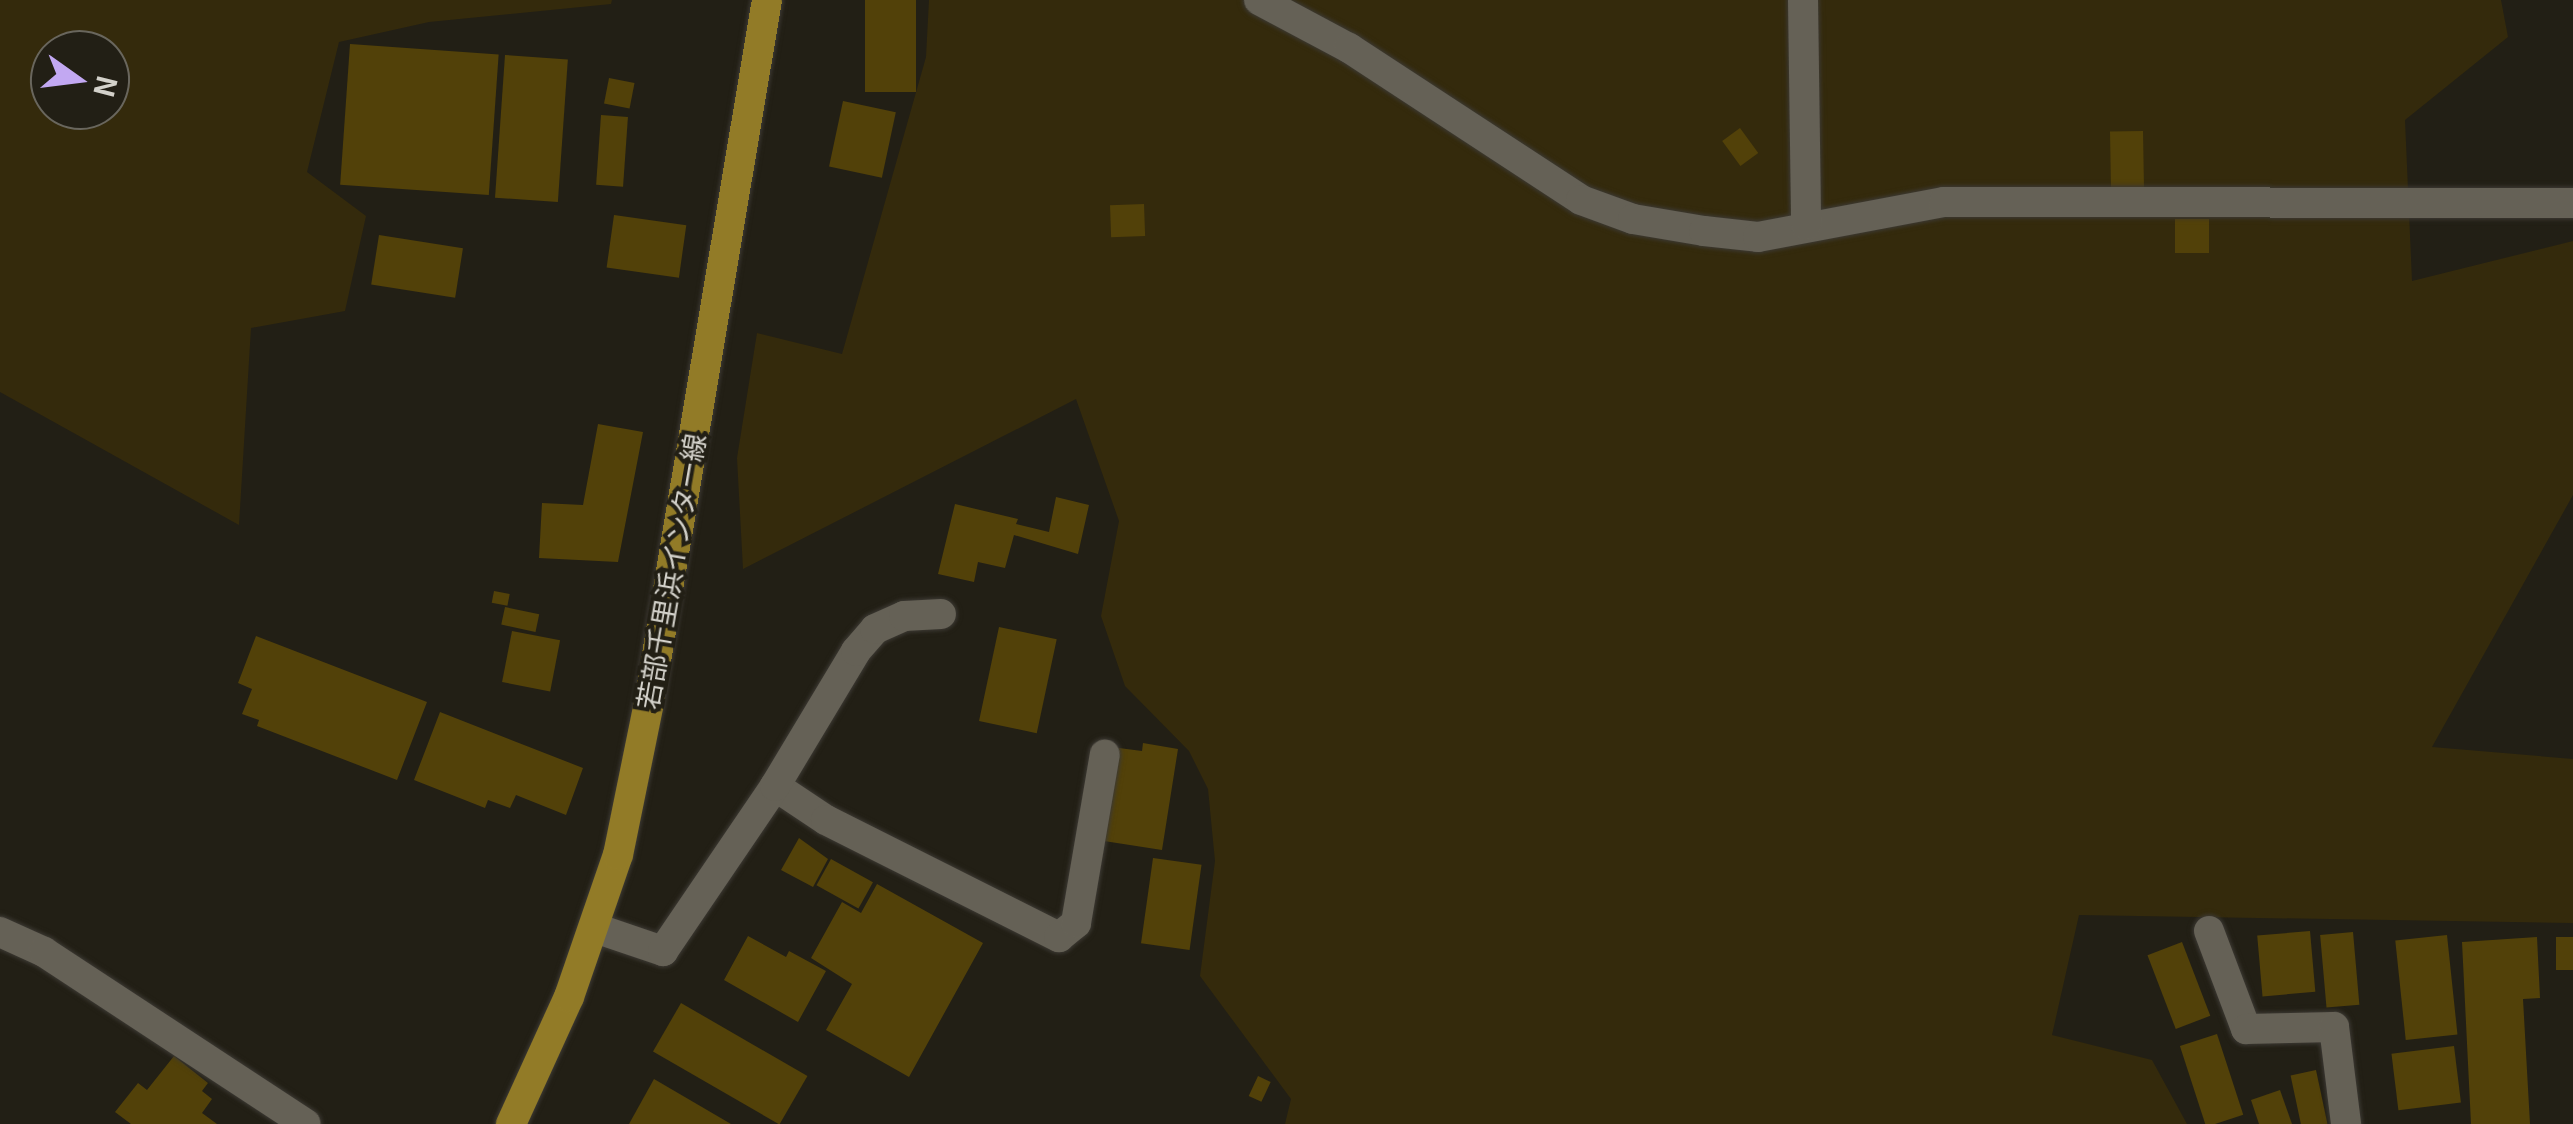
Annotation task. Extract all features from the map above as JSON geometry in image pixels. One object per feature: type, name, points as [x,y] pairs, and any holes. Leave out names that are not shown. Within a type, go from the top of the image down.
[{"type":"main road","name":"若部千里浜インター線","points":[[511,1124],[595,928],[618,855],[649,702],[766,0]]},
{"type":"street","points":[[1260,0],[1349,48],[1582,200],[1633,218],[1704,232],[1758,237],[1944,202],[2573,203]]},
{"type":"street","points":[[1803,0],[1806,226]]},
{"type":"street","points":[[595,928],[664,951],[776,786],[856,651],[876,629],[904,616],[942,614]]},
{"type":"street","points":[[776,786],[826,820],[1059,937],[1076,923],[1104,754]]},
{"type":"street","points":[[2208,931],[2246,1029],[2334,1026],[2346,1124]]},
{"type":"street","points":[[0,932],[44,952],[306,1124]]},
{"type":"shaded area","points":[[0,0],[612,0],[611,4],[429,22],[339,42],[307,172],[366,216],[345,311],[251,328],[239,525],[0,392]]},
{"type":"shaded area","points":[[929,0],[2501,0],[2508,37],[2405,120],[2412,281],[2573,241],[2573,495],[2432,747],[2573,759],[2573,923],[2079,915],[2052,1035],[2152,1060],[2187,1124],[1285,1124],[1291,1099],[1200,976],[1215,861],[1208,789],[1189,751],[1125,686],[1101,616],[1119,521],[1076,399],[743,569],[737,458],[757,333],[842,354],[926,57]]},
{"type":"building","points":[[865,0],[916,0],[916,92],[865,92]]},
{"type":"building","points":[[350,44],[499,54],[489,195],[340,185]]},
{"type":"building","points":[[505,55],[568,59],[558,202],[495,198]]},
{"type":"building","points":[[609,78],[635,83],[630,108],[604,104]]},
{"type":"building","points":[[843,101],[896,112],[882,178],[829,167]]},
{"type":"building","points":[[601,115],[628,117],[623,187],[596,185]]},
{"type":"building","points":[[1740,128],[1758,153],[1740,166],[1722,141]]},
{"type":"building","points":[[2143,131],[2144,189],[2111,190],[2110,132]]},
{"type":"building","points":[[1144,204],[1145,236],[1111,237],[1110,205]]},
{"type":"building","points":[[614,215],[686,225],[679,278],[607,267]]},
{"type":"building","points":[[2175,219],[2209,219],[2209,253],[2175,253]]},
{"type":"building","points":[[379,235],[463,248],[455,298],[371,284]]},
{"type":"building","points":[[598,424],[643,432],[618,562],[539,558],[542,503],[583,505]]},
{"type":"building","points":[[1056,497],[1089,505],[1078,554],[1014,535],[1005,568],[978,562],[974,582],[938,574],[955,504],[1018,519],[1016,524],[1049,532]]},
{"type":"building","points":[[494,591],[510,594],[507,606],[492,603]]},
{"type":"building","points":[[505,607],[539,614],[535,632],[501,625]]},
{"type":"building","points":[[999,627],[1057,639],[1037,733],[979,721]]},
{"type":"building","points":[[512,631],[560,640],[550,691],[502,682]]},
{"type":"building","points":[[256,636],[427,702],[397,780],[257,726],[259,720],[242,714],[252,689],[238,683]]},
{"type":"building","points":[[440,712],[583,768],[566,815],[516,795],[510,808],[488,800],[485,808],[414,780]]},
{"type":"building","points":[[1143,743],[1178,749],[1162,850],[1104,841],[1119,748],[1142,751]]},
{"type":"building","points":[[799,838],[828,859],[813,887],[781,870]]},
{"type":"building","points":[[1153,858],[1202,865],[1190,950],[1141,943]]},
{"type":"building","points":[[831,859],[873,882],[858,909],[816,885]]},
{"type":"building","points":[[877,884],[983,943],[909,1077],[826,1030],[852,984],[811,958],[842,902],[861,913]]},
{"type":"building","points":[[2310,931],[2315,992],[2263,996],[2257,936]]},
{"type":"building","points":[[2353,932],[2359,1005],[2326,1008],[2320,935]]},
{"type":"building","points":[[2447,935],[2457,1034],[2406,1040],[2395,940]]},
{"type":"building","points":[[748,936],[786,957],[789,951],[826,971],[798,1022],[724,980]]},
{"type":"building","points":[[2537,937],[2540,998],[2523,999],[2530,1124],[2471,1124],[2462,942]]},
{"type":"building","points":[[2556,937],[2573,937],[2573,970],[2556,970]]},
{"type":"building","points":[[2182,942],[2210,1016],[2176,1029],[2147,955]]},
{"type":"building","points":[[681,1003],[807,1076],[779,1124],[653,1051]]},
{"type":"building","points":[[2217,1034],[2243,1115],[2205,1124],[2180,1046]]},
{"type":"building","points":[[2454,1046],[2461,1103],[2398,1110],[2391,1054]]},
{"type":"building","points":[[174,1056],[208,1083],[202,1091],[212,1099],[202,1113],[217,1124],[131,1124],[115,1112],[138,1083],[147,1090]]},
{"type":"building","points":[[2316,1070],[2327,1124],[2301,1124],[2291,1075]]},
{"type":"building","points":[[1258,1076],[1271,1082],[1261,1102],[1249,1096]]},
{"type":"building","points":[[654,1079],[731,1124],[629,1124]]},
{"type":"building","points":[[2280,1090],[2292,1124],[2259,1124],[2251,1100]]}]
